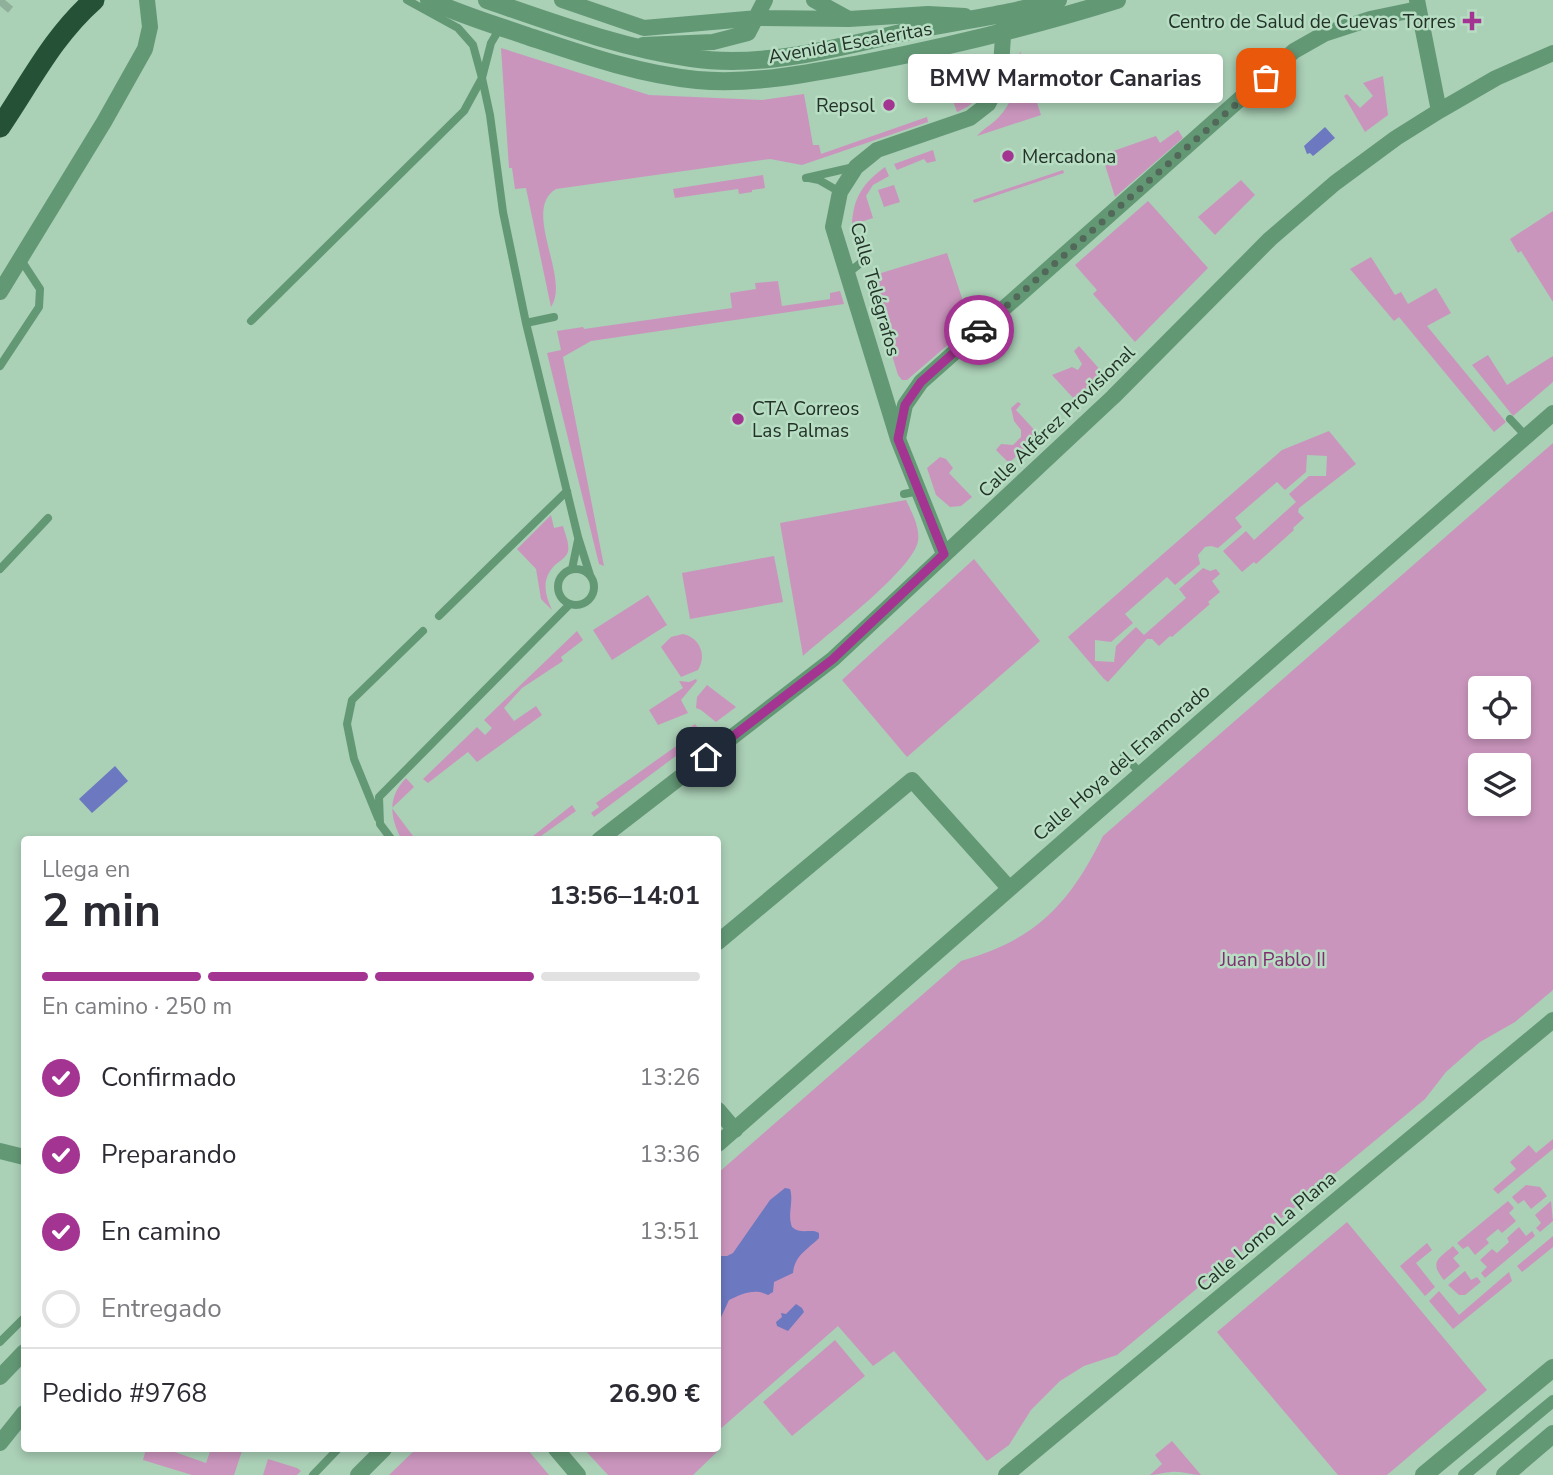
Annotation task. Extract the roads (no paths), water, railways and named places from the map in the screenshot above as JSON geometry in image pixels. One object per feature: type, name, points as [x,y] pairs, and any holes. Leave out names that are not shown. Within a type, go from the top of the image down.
[{"type":"highway","points":[[0,127],[39,63],[71,22],[93,0]]},
{"type":"street","points":[[0,292],[145,49],[150,27],[147,0]]},
{"type":"street","name":"Avenida Escaleritas","points":[[429,0],[501,27],[640,72],[699,80],[785,78],[1003,34],[1117,0]]},
{"type":"street","name":"Avenida Escaleritas","points":[[487,0],[626,45],[694,59],[742,60],[787,56],[997,15],[1058,0]]},
{"type":"street","points":[[562,0],[643,28],[758,18],[849,19],[928,14],[997,15]]},
{"type":"street","points":[[626,45],[713,42],[748,33],[765,0]]},
{"type":"street","points":[[814,0],[849,19]]},
{"type":"street","points":[[898,439],[905,405],[921,382],[975,327],[1294,51],[1324,34],[1418,4],[1439,111]]},
{"type":"street","name":"Calle Telégrafos","points":[[944,554],[912,493],[834,227],[840,192],[856,167],[877,150],[970,118],[988,104],[1000,81],[1003,34],[997,15]]},
{"type":"street","name":"Calle Alférez Provisional","points":[[604,836],[833,659],[1113,397],[1270,239],[1335,183],[1396,138],[1439,111],[1496,78],[1553,53]]},
{"type":"street","name":"Calle Hoya del Enamorado","points":[[721,1142],[1553,412]]},
{"type":"street","points":[[721,939],[912,780],[1009,888]]},
{"type":"street","name":"Calle Lomo La Plana","points":[[1006,1475],[1553,1020]]},
{"type":"street","points":[[721,1114],[735,1130]]},
{"type":"street","points":[[0,1151],[21,1156]]},
{"type":"street","points":[[0,1377],[21,1355]]},
{"type":"street","points":[[1424,1475],[1553,1368]]},
{"type":"street","points":[[1464,1475],[1553,1401]]},
{"type":"street","points":[[0,1443],[21,1417]]},
{"type":"street","points":[[1505,1475],[1553,1434]]},
{"type":"street","points":[[358,1475],[381,1452]]},
{"type":"street","points":[[559,1452],[578,1475]]},
{"type":"lane","points":[[407,0],[458,28],[473,45],[490,115],[503,212],[526,323],[578,537],[595,586],[592,598],[582,605],[570,604],[560,597],[558,585],[563,574],[579,569],[590,575]]},
{"type":"lane","points":[[251,321],[464,111],[482,78],[491,43],[501,27]]},
{"type":"lane","points":[[840,192],[819,180],[806,178],[856,167]]},
{"type":"lane","points":[[0,366],[39,307],[40,289],[21,260]]},
{"type":"lane","points":[[848,273],[862,262]]},
{"type":"lane","points":[[526,323],[554,317]]},
{"type":"lane","points":[[1510,419],[1526,436]]},
{"type":"lane","points":[[439,616],[567,491]]},
{"type":"lane","points":[[0,569],[48,518]]},
{"type":"lane","points":[[572,569],[578,537]]},
{"type":"lane","points":[[380,824],[379,797],[570,604]]},
{"type":"lane","points":[[388,836],[380,824],[354,759],[347,724],[352,700],[423,631]]},
{"type":"lane","points":[[1124,755],[1141,774]]},
{"type":"lane","points":[[369,795],[379,797]]},
{"type":"lane","points":[[0,1342],[21,1321]]},
{"type":"lane","points":[[313,1475],[335,1452]]},
{"type":"water","points":[[1325,127],[1335,138],[1313,156],[1307,154],[1304,146]]},
{"type":"water","points":[[115,766],[128,781],[92,813],[79,799]]},
{"type":"water","points":[[785,1188],[790,1189],[792,1227],[799,1231],[819,1233],[819,1238],[799,1257],[793,1273],[774,1282],[773,1292],[768,1295],[748,1293],[729,1300],[721,1317],[721,1256],[733,1253],[770,1200]]},
{"type":"water","points":[[796,1304],[804,1312],[788,1331],[777,1326],[776,1322],[782,1317],[781,1313],[786,1314]]},
{"type":"tunnel","points":[[0,6],[5,0]]},
{"type":"place","name":"Centro de Salud de Cuevas Torres","points":[[1472,21]]},
{"type":"place","name":"BMW Marmotor Canarias","points":[[1266,78]]},
{"type":"place","name":"Repsol","points":[[889,105]]},
{"type":"place","name":"Mercadona","points":[[1008,156]]},
{"type":"place","name":"CTA Correos Las Palmas","points":[[738,419]]},
{"type":"park label","name":"Juan Pablo II","points":[[1273,959]]}]
